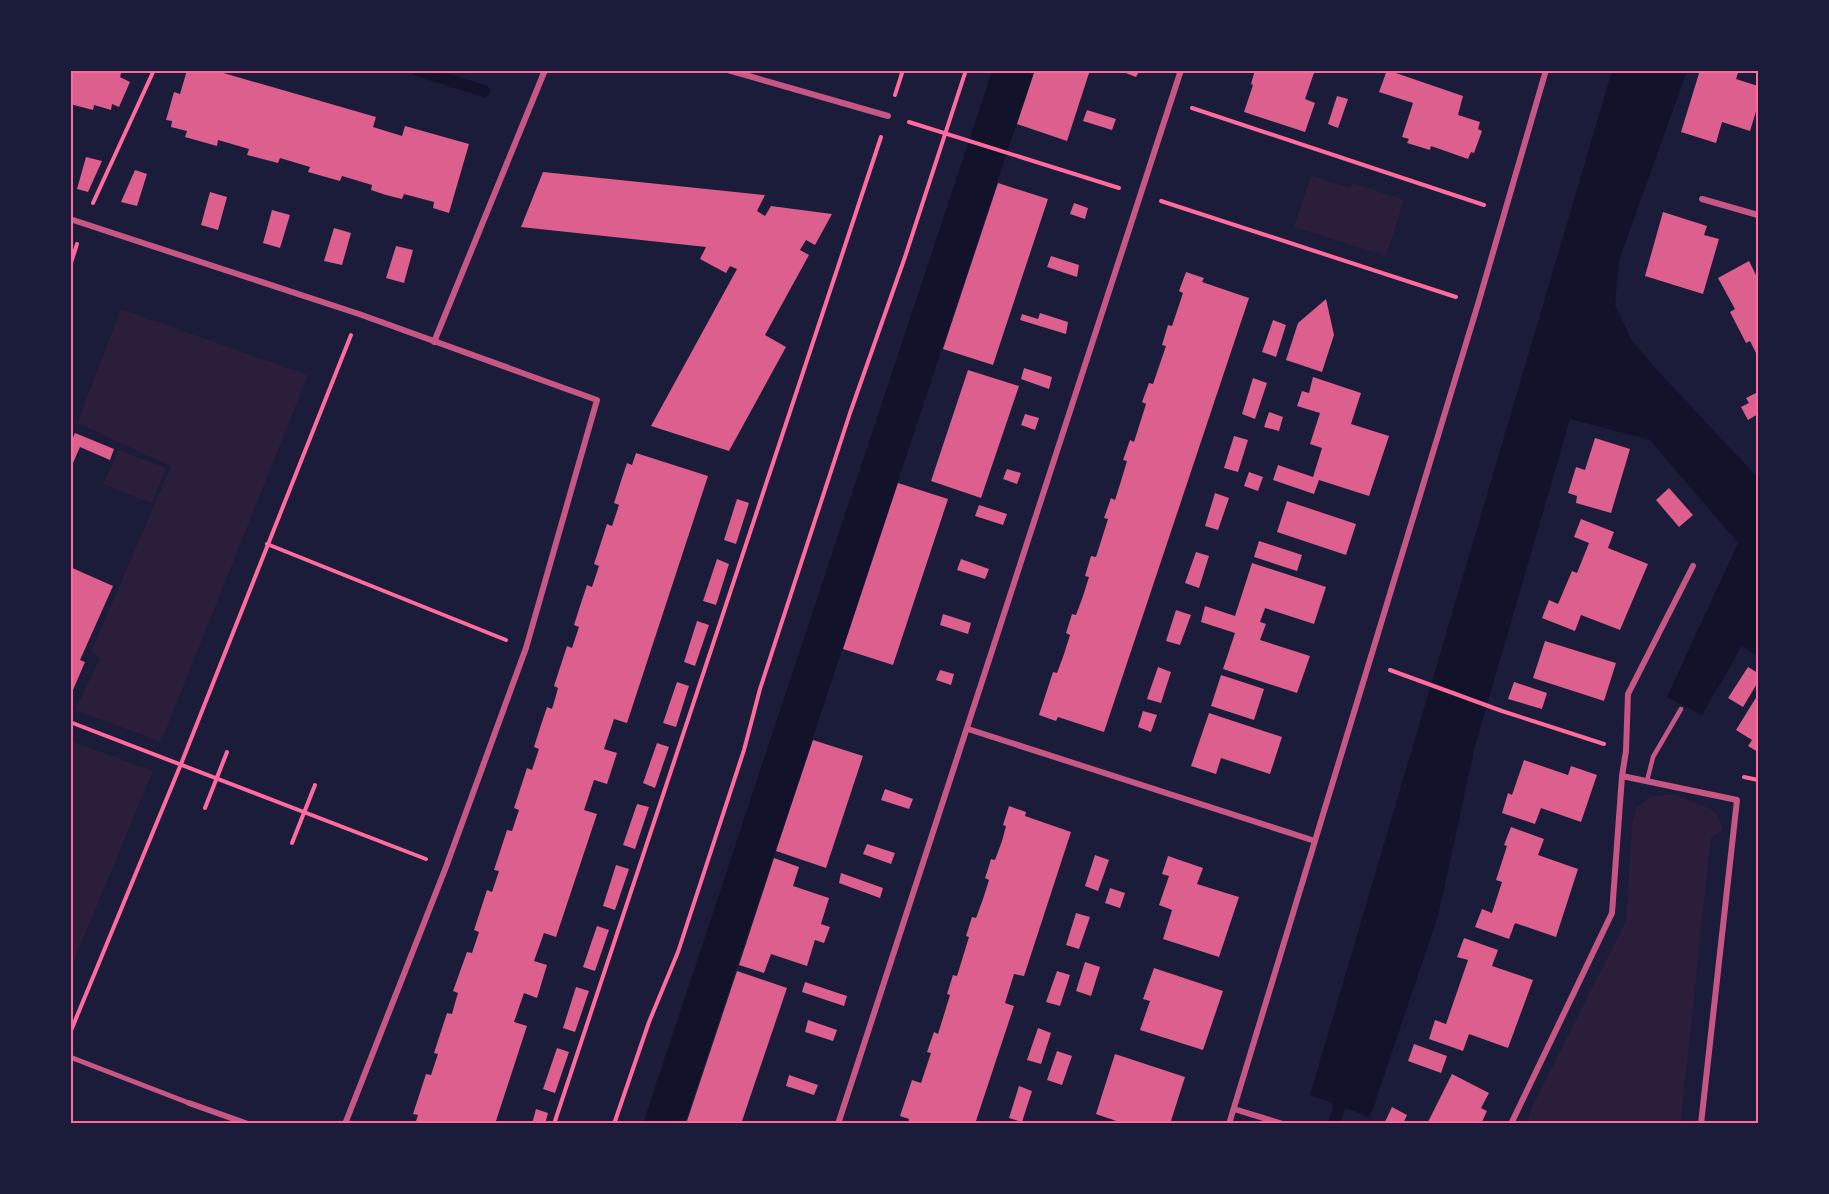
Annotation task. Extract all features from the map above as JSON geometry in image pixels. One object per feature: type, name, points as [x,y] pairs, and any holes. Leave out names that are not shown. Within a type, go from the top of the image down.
[{"type":"street","points":[[434,342],[545,70]]},
{"type":"street","points":[[728,70],[888,116]]},
{"type":"street","points":[[838,1124],[1181,70]]},
{"type":"street","points":[[1229,1124],[1478,304],[1546,70]]},
{"type":"street","points":[[1702,200],[1758,215]]},
{"type":"street","points":[[70,219],[359,314],[597,400],[526,648],[446,867],[345,1124]]},
{"type":"street","points":[[1511,1124],[1612,912],[1626,751],[1628,694],[1693,566]]},
{"type":"street","points":[[968,729],[1315,841]]},
{"type":"street","points":[[1623,776],[1737,800],[1701,1124]]},
{"type":"street","points":[[70,1057],[248,1124]]},
{"type":"street","points":[[1234,1109],[1282,1123]]},
{"type":"lane","points":[[1647,781],[1653,757],[1681,709]]},
{"type":"path","points":[[70,266],[84,223],[154,70]]},
{"type":"path","points":[[614,1124],[649,1022],[678,952],[744,750],[760,689],[966,70]]},
{"type":"path","points":[[1171,101],[1504,212]]},
{"type":"path","points":[[554,1124],[888,116],[1140,194],[1478,304]]},
{"type":"path","points":[[70,1033],[182,764],[359,314]]},
{"type":"path","points":[[267,544],[526,648]]},
{"type":"path","points":[[1392,670],[1502,711],[1626,751]]},
{"type":"path","points":[[70,722],[446,867]]},
{"type":"path","points":[[205,808],[227,752]]},
{"type":"path","points":[[292,843],[315,785]]},
{"type":"shaded area","points":[[992,71],[1034,71],[685,1123],[643,1124]]},
{"type":"shaded area","points":[[1612,71],[1687,71],[1619,260],[1615,305],[1631,339],[1758,478],[1758,656],[1742,646],[1702,715],[1667,697],[1738,543],[1650,440],[1570,419],[1475,746],[1438,916],[1370,1117],[1310,1095]]},
{"type":"shaded area","points":[[1311,175],[1350,188],[1352,183],[1404,200],[1386,256],[1294,227]]},
{"type":"shaded area","points":[[121,309],[308,375],[161,742],[75,710],[100,658],[91,652],[171,466],[77,423]]},
{"type":"shaded area","points":[[119,450],[166,468],[152,503],[103,484]]},
{"type":"shaded area","points":[[70,741],[153,771],[71,968]]},
{"type":"shaded area","points":[[1673,794],[1716,813],[1723,829],[1711,838],[1681,1120],[1685,1123],[1527,1123],[1533,1105],[1626,921],[1632,823],[1637,807],[1651,797]]},
{"type":"building","points":[[70,70],[122,70],[120,77],[130,82],[119,107],[112,104],[111,110],[94,105],[93,110],[70,104]]},
{"type":"building","points":[[187,70],[213,70],[376,117],[373,127],[402,136],[405,126],[469,144],[449,213],[433,208],[434,202],[404,194],[402,199],[386,195],[371,190],[372,185],[342,176],[340,181],[308,172],[310,167],[280,158],[278,163],[247,155],[249,149],[218,140],[217,146],[185,137],[187,131],[171,127],[172,121],[166,120],[174,92],[180,94]]},
{"type":"building","points":[[1035,70],[1090,70],[1067,141],[1017,124]]},
{"type":"building","points":[[1118,70],[1140,70],[1136,77]]},
{"type":"building","points":[[1255,70],[1315,70],[1305,99],[1315,103],[1305,132],[1244,112],[1253,85],[1251,84]]},
{"type":"building","points":[[1387,70],[1463,96],[1458,115],[1480,122],[1478,129],[1482,131],[1474,153],[1471,152],[1468,159],[1431,146],[1430,150],[1407,143],[1409,139],[1402,137],[1413,103],[1379,92]]},
{"type":"building","points":[[1700,70],[1739,70],[1736,79],[1758,86],[1758,105],[1750,131],[1722,122],[1716,143],[1681,132]]},
{"type":"building","points":[[1337,96],[1348,99],[1338,128],[1328,124]]},
{"type":"building","points":[[1087,110],[1116,119],[1112,130],[1083,121]]},
{"type":"building","points":[[86,157],[102,161],[88,192],[77,189]]},
{"type":"building","points":[[135,170],[147,174],[137,206],[121,202]]},
{"type":"building","points":[[543,172],[765,195],[757,211],[765,216],[771,206],[832,214],[815,245],[806,240],[800,250],[809,255],[765,335],[786,347],[729,451],[651,426],[737,269],[730,266],[726,273],[700,259],[706,247],[521,227]]},
{"type":"building","points":[[998,183],[1048,199],[993,365],[943,349]]},
{"type":"building","points":[[210,192],[227,197],[218,230],[201,225]]},
{"type":"building","points":[[1074,203],[1088,208],[1085,219],[1070,214]]},
{"type":"building","points":[[272,210],[290,215],[280,248],[263,243]]},
{"type":"building","points":[[1663,212],[1707,226],[1704,235],[1719,239],[1703,294],[1645,276]]},
{"type":"building","points":[[334,228],[351,233],[342,265],[324,261]]},
{"type":"building","points":[[396,246],[413,250],[404,283],[386,278]]},
{"type":"building","points":[[1051,256],[1079,265],[1077,277],[1047,267]]},
{"type":"building","points":[[1749,261],[1758,279],[1758,357],[1750,341],[1746,343],[1730,312],[1735,309],[1718,278]]},
{"type":"building","points":[[1186,272],[1204,278],[1202,282],[1249,298],[1104,732],[1058,717],[1056,721],[1039,715],[1053,672],[1057,673],[1064,654],[1070,635],[1066,633],[1072,614],[1076,615],[1083,596],[1089,577],[1085,576],[1091,556],[1096,557],[1108,519],[1104,518],[1111,498],[1115,500],[1127,461],[1123,460],[1130,440],[1134,442],[1146,404],[1142,402],[1149,383],[1153,384],[1166,346],[1162,345],[1168,325],[1172,326],[1183,293],[1179,291]]},
{"type":"building","points":[[1326,299],[1334,335],[1322,372],[1286,360],[1298,323]]},
{"type":"building","points":[[1040,313],[1068,322],[1066,334],[1020,320],[1022,314],[1038,319]]},
{"type":"building","points":[[1273,320],[1286,325],[1276,357],[1262,352]]},
{"type":"building","points":[[1024,368],[1052,377],[1049,389],[1021,379]]},
{"type":"building","points":[[968,370],[1019,386],[981,498],[931,481]]},
{"type":"building","points":[[1313,377],[1361,393],[1351,424],[1389,436],[1369,496],[1319,480],[1314,494],[1273,480],[1278,465],[1313,477],[1322,448],[1310,444],[1320,413],[1297,406],[1302,391],[1309,393]]},
{"type":"building","points":[[1253,378],[1267,383],[1255,419],[1242,414]]},
{"type":"building","points":[[1758,392],[1758,414],[1748,420],[1741,407],[1749,403],[1746,398]]},
{"type":"building","points":[[1269,412],[1283,417],[1279,431],[1264,427]]},
{"type":"building","points":[[1025,414],[1039,418],[1035,430],[1021,425]]},
{"type":"building","points":[[75,433],[114,449],[110,460],[80,447],[70,470],[70,444]]},
{"type":"building","points":[[1234,436],[1248,440],[1238,472],[1224,468]]},
{"type":"building","points":[[1595,438],[1630,449],[1611,513],[1576,503],[1577,496],[1568,493],[1576,467],[1585,470]]},
{"type":"building","points":[[636,453],[708,476],[627,723],[614,719],[604,749],[617,753],[607,784],[594,780],[584,810],[597,814],[556,937],[544,933],[534,961],[547,965],[537,998],[524,993],[514,1022],[527,1026],[495,1124],[415,1124],[418,1115],[413,1114],[426,1074],[431,1075],[438,1054],[434,1053],[447,1013],[452,1014],[458,993],[453,991],[467,952],[472,953],[479,932],[474,930],[487,890],[492,892],[499,871],[494,870],[507,830],[512,831],[519,810],[514,808],[527,768],[532,770],[539,749],[534,747],[540,728],[547,707],[552,709],[558,688],[554,686],[567,646],[572,648],[579,627],[574,625],[580,606],[587,585],[592,587],[599,566],[594,564],[607,524],[612,526],[619,505],[614,503],[620,484],[627,463],[632,465]]},
{"type":"building","points":[[1007,469],[1021,473],[1017,484],[1003,479]]},
{"type":"building","points":[[1249,472],[1263,477],[1258,491],[1244,486]]},
{"type":"building","points":[[898,483],[948,499],[893,665],[843,649]]},
{"type":"building","points":[[1669,488],[1693,515],[1679,527],[1656,500]]},
{"type":"building","points":[[1215,493],[1229,498],[1218,530],[1205,526]]},
{"type":"building","points":[[737,499],[749,503],[736,544],[724,540]]},
{"type":"building","points":[[1287,501],[1356,524],[1346,555],[1277,532]]},
{"type":"building","points":[[979,505],[1007,514],[1003,525],[975,516]]},
{"type":"building","points":[[1581,519],[1614,532],[1608,548],[1648,564],[1620,630],[1581,615],[1575,631],[1542,618],[1549,600],[1558,604],[1572,571],[1577,573],[1589,543],[1574,537]]},
{"type":"building","points":[[1259,541],[1302,555],[1297,571],[1254,557]]},
{"type":"building","points":[[1196,552],[1209,556],[1199,588],[1185,583]]},
{"type":"building","points":[[717,559],[729,564],[716,605],[703,601]]},
{"type":"building","points":[[961,559],[989,569],[985,579],[957,570]]},
{"type":"building","points":[[1252,563],[1326,587],[1314,624],[1265,608],[1260,622],[1266,624],[1260,640],[1310,656],[1297,693],[1223,669],[1235,633],[1201,622],[1205,606],[1235,616]]},
{"type":"building","points":[[70,567],[113,586],[80,660],[85,662],[70,697]]},
{"type":"building","points":[[1176,610],[1191,615],[1180,645],[1166,641]]},
{"type":"building","points":[[943,614],[971,623],[968,634],[940,625]]},
{"type":"building","points":[[697,621],[709,625],[695,666],[684,662]]},
{"type":"building","points":[[1545,641],[1616,663],[1604,701],[1533,678]]},
{"type":"building","points":[[1158,667],[1171,672],[1161,703],[1147,699]]},
{"type":"building","points":[[1748,667],[1758,673],[1758,682],[1743,707],[1728,698]]},
{"type":"building","points":[[940,670],[954,674],[951,685],[936,680]]},
{"type":"building","points":[[1221,675],[1264,689],[1254,720],[1211,706]]},
{"type":"building","points":[[677,682],[689,686],[676,727],[663,723]]},
{"type":"building","points":[[1514,682],[1547,693],[1542,709],[1508,699]]},
{"type":"building","points":[[1757,696],[1758,752],[1748,746],[1752,740],[1736,730]]},
{"type":"building","points":[[1143,711],[1157,715],[1151,732],[1138,727]]},
{"type":"building","points":[[1209,713],[1282,737],[1270,774],[1221,758],[1216,774],[1191,766]]},
{"type":"building","points":[[813,740],[863,756],[826,868],[776,851]]},
{"type":"building","points":[[657,743],[669,747],[655,788],[643,783]]},
{"type":"building","points":[[1524,760],[1568,775],[1571,766],[1597,775],[1581,822],[1541,808],[1535,824],[1502,813],[1508,793],[1512,795]]},
{"type":"building","points":[[885,789],[913,799],[909,809],[881,800]]},
{"type":"building","points":[[637,804],[649,807],[635,849],[623,845]]},
{"type":"building","points":[[1009,806],[1026,812],[1025,816],[1071,832],[1024,976],[1014,974],[1005,1003],[1014,1006],[975,1124],[908,1124],[909,1119],[900,1116],[912,1080],[921,1083],[931,1053],[927,1052],[934,1032],[938,1034],[950,995],[947,994],[953,975],[957,976],[969,937],[966,936],[972,917],[976,918],[989,880],[985,878],[991,859],[995,860],[1002,841],[1006,826],[1003,825]]},
{"type":"building","points":[[1511,827],[1544,839],[1538,855],[1578,869],[1556,937],[1515,923],[1509,939],[1475,927],[1482,909],[1492,913],[1502,882],[1496,880],[1507,846],[1504,845]]},
{"type":"building","points":[[867,844],[895,853],[891,864],[863,854]]},
{"type":"building","points":[[1095,855],[1109,860],[1098,891],[1085,886]]},
{"type":"building","points":[[1168,856],[1203,868],[1197,884],[1239,897],[1219,957],[1163,939],[1172,910],[1159,905],[1169,876],[1162,874]]},
{"type":"building","points":[[774,858],[799,867],[793,886],[829,898],[821,924],[830,927],[824,943],[815,940],[807,966],[771,954],[764,973],[739,965]]},
{"type":"building","points":[[616,865],[629,869],[615,910],[603,906]]},
{"type":"building","points":[[841,873],[883,888],[880,898],[839,883]]},
{"type":"building","points":[[1110,888],[1125,893],[1120,908],[1105,903]]},
{"type":"building","points":[[1076,913],[1090,917],[1079,949],[1066,945]]},
{"type":"building","points":[[597,926],[609,930],[595,971],[583,967]]},
{"type":"building","points":[[1464,938],[1498,950],[1492,966],[1533,980],[1508,1048],[1469,1034],[1463,1051],[1429,1039],[1435,1020],[1446,1024],[1468,960],[1457,957]]},
{"type":"building","points":[[1085,962],[1100,967],[1091,996],[1076,991]]},
{"type":"building","points":[[1154,968],[1223,991],[1203,1050],[1140,1030],[1150,1001],[1143,999]]},
{"type":"building","points":[[737,971],[787,988],[741,1124],[686,1124]]},
{"type":"building","points":[[1057,971],[1070,975],[1060,1006],[1046,1002]]},
{"type":"building","points":[[805,982],[847,996],[844,1006],[802,992]]},
{"type":"building","points":[[576,987],[589,991],[575,1032],[563,1028]]},
{"type":"building","points":[[808,1020],[837,1030],[833,1041],[805,1032]]},
{"type":"building","points":[[1038,1028],[1051,1033],[1041,1064],[1027,1060]]},
{"type":"building","points":[[1414,1044],[1447,1056],[1441,1073],[1408,1061]]},
{"type":"building","points":[[557,1048],[569,1052],[555,1093],[543,1089]]},
{"type":"building","points":[[1057,1051],[1072,1056],[1062,1085],[1047,1080]]},
{"type":"building","points":[[1115,1054],[1185,1077],[1170,1124],[1125,1124],[1096,1114]]},
{"type":"building","points":[[1452,1074],[1489,1093],[1481,1108],[1487,1111],[1481,1124],[1427,1124]]},
{"type":"building","points":[[789,1075],[818,1085],[814,1095],[786,1086]]},
{"type":"building","points":[[1019,1086],[1032,1091],[1022,1122],[1009,1118]]},
{"type":"building","points":[[1392,1107],[1407,1115],[1403,1124],[1384,1124]]},
{"type":"building","points":[[536,1109],[548,1113],[545,1124],[532,1124]]},
{"type":"waterway","points":[[417,70],[484,91]]},
{"type":"waterway","points":[[1334,1124],[1344,1090]]}]
